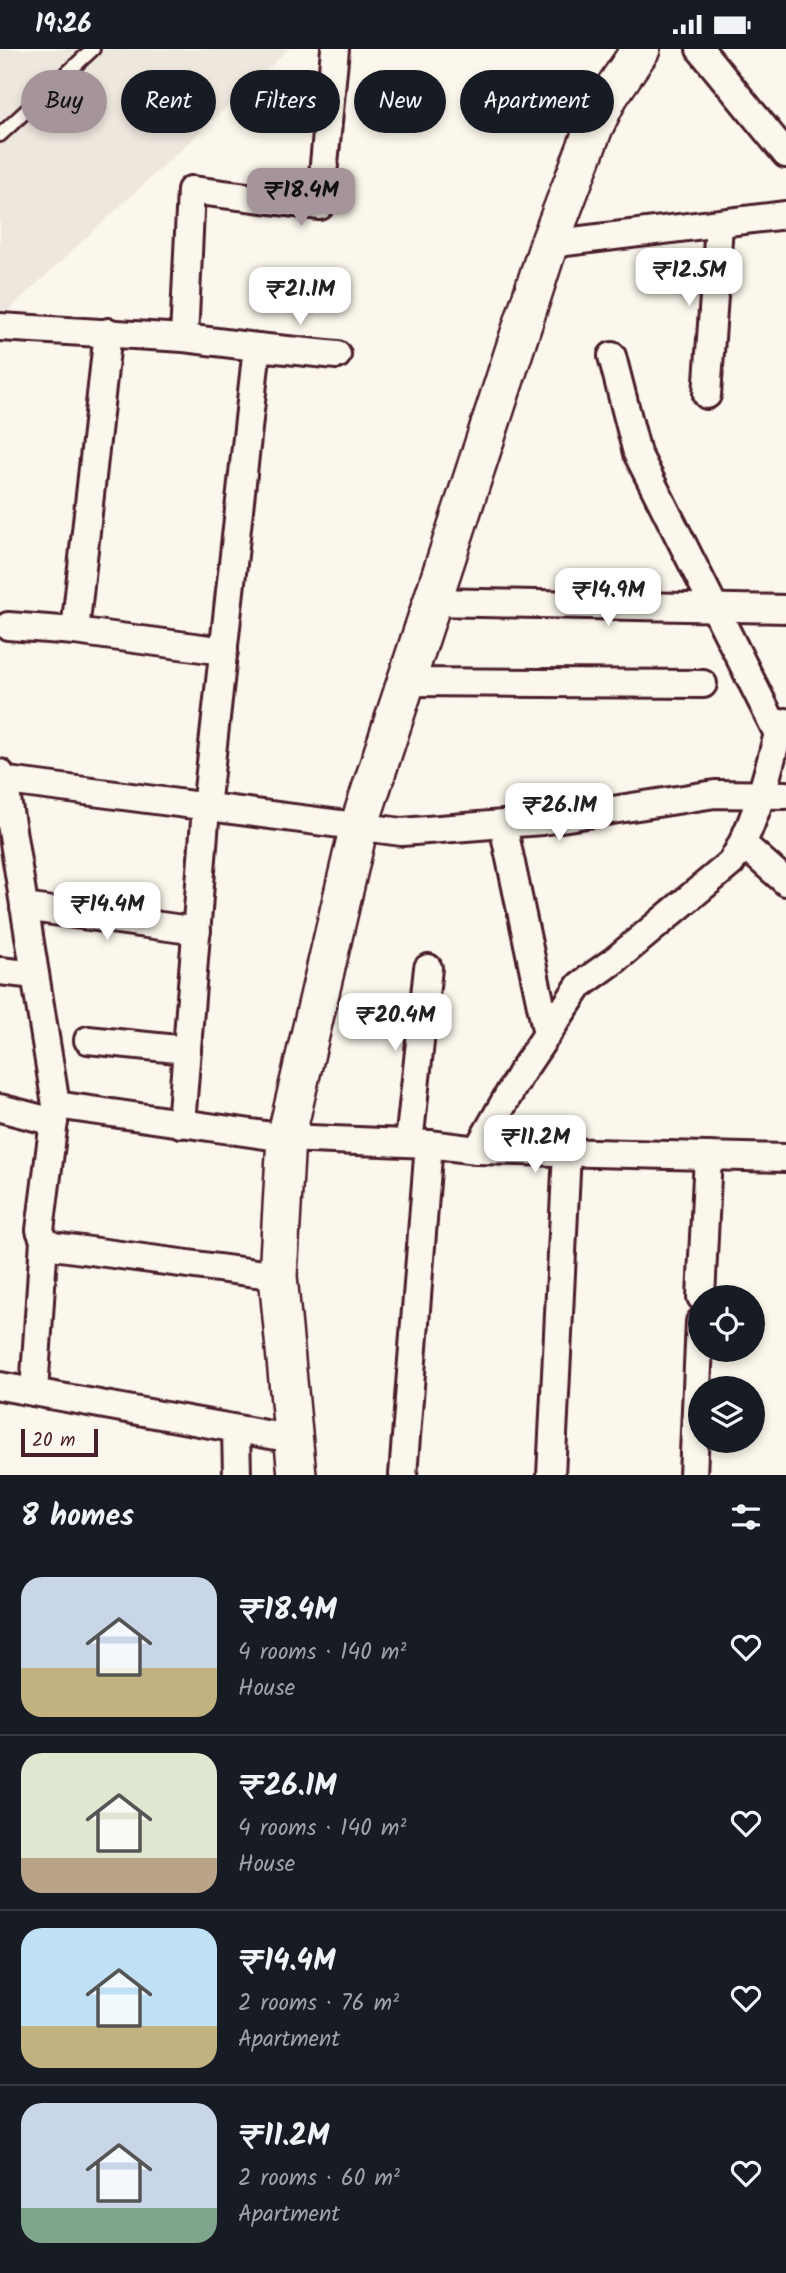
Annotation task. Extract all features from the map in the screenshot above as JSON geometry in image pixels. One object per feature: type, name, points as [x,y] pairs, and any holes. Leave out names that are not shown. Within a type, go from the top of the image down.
[{"type":"street","points":[[184,338],[191,190],[320,206],[335,49]]},
{"type":"street","points":[[297,1475],[278,1276],[286,1137],[359,826],[549,244],[594,127],[609,96],[641,49]]},
{"type":"street","points":[[700,49],[786,154]]},
{"type":"street","points":[[549,244],[786,215]]},
{"type":"street","points":[[707,395],[719,225]]},
{"type":"street","points":[[0,327],[184,338],[337,355]]},
{"type":"street","points":[[75,631],[108,332]]},
{"type":"street","points":[[181,1124],[206,808],[257,347]]},
{"type":"street","points":[[477,1150],[521,1073],[580,985],[615,960],[731,863],[774,795],[782,728],[713,606],[637,453],[612,356]]},
{"type":"street","points":[[430,602],[786,609]]},
{"type":"street","points":[[8,627],[75,631],[224,651]]},
{"type":"street","points":[[405,682],[704,684]]},
{"type":"street","points":[[34,1392],[44,1240],[40,1230],[55,1114],[35,975],[1,778],[206,808],[402,832],[542,821],[715,794],[774,795]]},
{"type":"street","points":[[503,824],[547,1034]]},
{"type":"street","points":[[743,844],[786,882]]},
{"type":"street","points":[[24,907],[197,931]]},
{"type":"street","points":[[403,1475],[428,968]]},
{"type":"street","points":[[0,971],[35,975]]},
{"type":"street","points":[[88,1040],[187,1050]]},
{"type":"street","points":[[0,1108],[181,1124],[286,1137],[477,1150],[786,1158]]},
{"type":"street","points":[[551,1475],[567,1152]]},
{"type":"street","points":[[702,1285],[708,1156]]},
{"type":"street","points":[[44,1240],[53,1246],[278,1276]]},
{"type":"street","points":[[693,1475],[698,1362]]},
{"type":"street","points":[[0,1386],[293,1439]]},
{"type":"street","points":[[236,1429],[237,1475]]},
{"type":"lane","points":[[0,135],[93,49]]},
{"type":"shaded area","points":[[0,49],[289,49],[266,70],[230,70],[230,104],[216,117],[216,70],[121,70],[121,133],[199,133],[0,318]]}]
